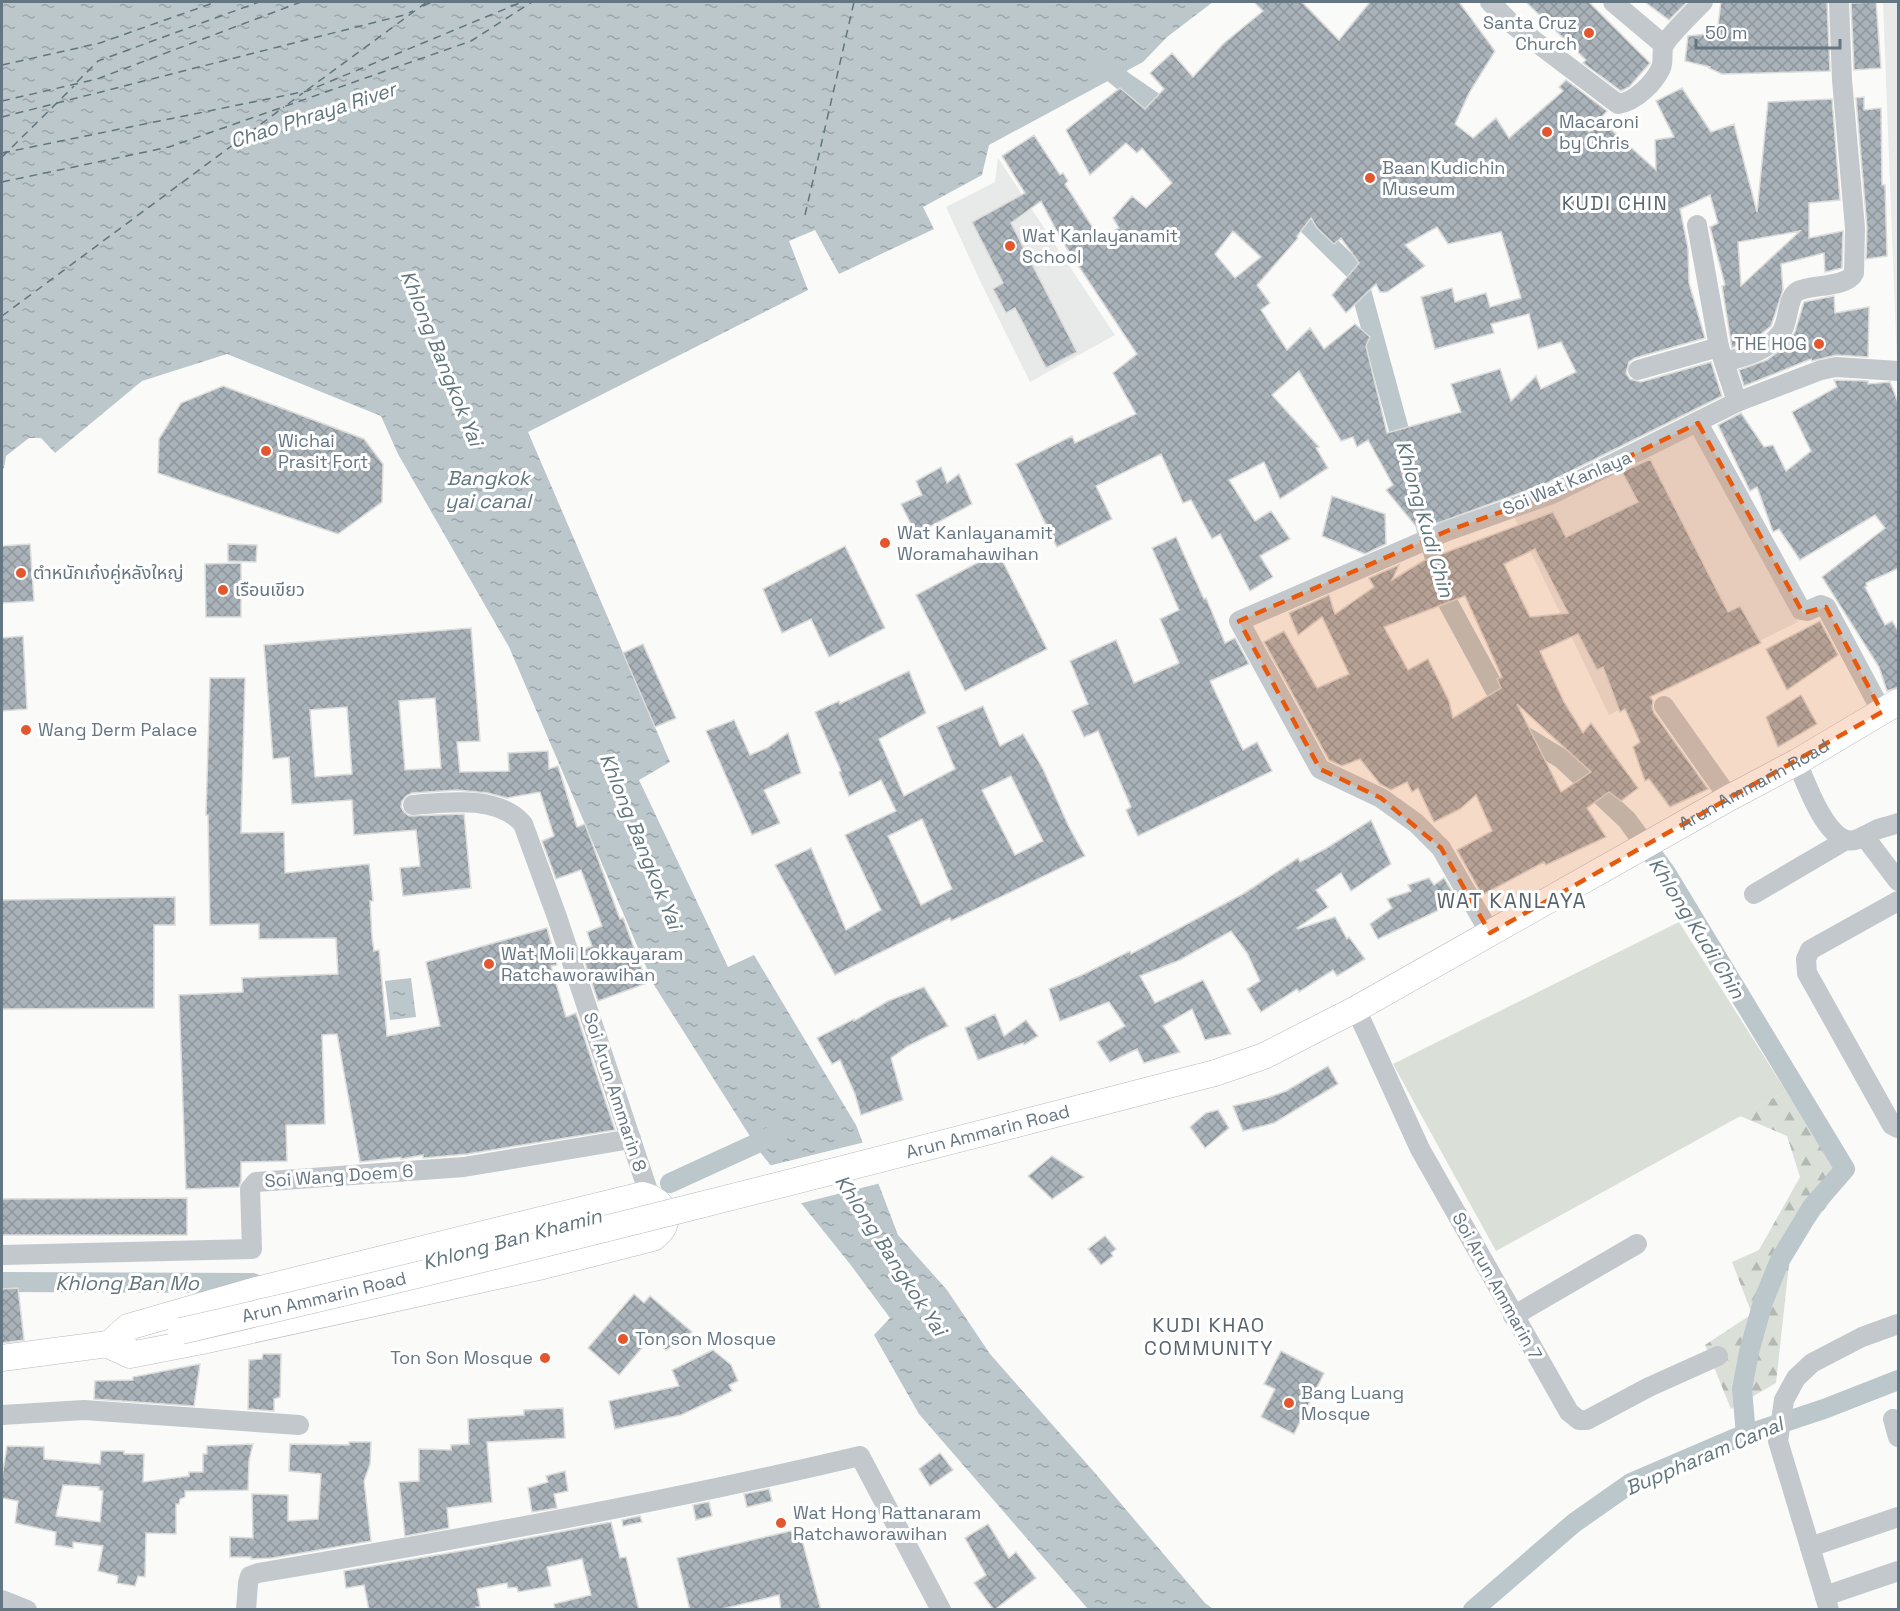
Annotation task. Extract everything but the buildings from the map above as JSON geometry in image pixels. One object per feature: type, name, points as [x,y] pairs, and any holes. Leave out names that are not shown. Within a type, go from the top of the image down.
[{"type":"main road","name":"Arun Ammarin Road","points":[[2,1358],[108,1344],[181,1331],[390,1283],[1215,1073],[1264,1056],[1356,1009],[1729,798],[1797,762],[1890,707]]},
{"type":"main road","points":[[650,1197],[658,1202],[665,1212],[666,1223],[662,1232],[653,1238],[543,1266],[130,1355],[108,1344],[128,1327],[260,1289],[628,1198],[650,1197]]},
{"type":"street","points":[[1490,2],[1512,24],[1618,104],[1626,103],[1638,95],[1656,77],[1662,67],[1664,45],[1703,2]]},
{"type":"street","points":[[1613,2],[1664,45]]},
{"type":"street","points":[[1638,370],[1721,355],[1750,355],[1775,339],[1783,330],[1791,299],[1797,291],[1847,281],[1854,273],[1855,228],[1842,80],[1839,2]]},
{"type":"street","points":[[1696,225],[1721,355],[1737,402]]},
{"type":"street","name":"Soi Wat Kanlaya","points":[[1490,933],[1442,848],[1416,823],[1381,798],[1320,769],[1239,621],[1447,531],[1552,494],[1737,402],[1828,368],[1899,371]]},
{"type":"street","points":[[1698,423],[1801,610],[1807,611],[1821,605],[1826,607],[1890,707]]},
{"type":"street","points":[[1664,706],[1729,798]]},
{"type":"street","points":[[1797,762],[1824,819],[1835,833],[1855,838],[1899,881]]},
{"type":"street","name":"Soi Arun Ammarin 8","points":[[413,805],[464,800],[508,811],[523,824],[557,917],[650,1197]]},
{"type":"street","points":[[1754,894],[1855,838],[1899,823]]},
{"type":"street","points":[[1899,901],[1819,945],[1810,951],[1806,959],[1807,973],[1892,1125],[1899,1128]]},
{"type":"street","name":"Soi Arun Ammarin 7","points":[[1356,1009],[1420,1149],[1569,1412],[1579,1420],[1587,1420],[1649,1387],[1719,1356]]},
{"type":"street","name":"Soi Wang Doem 6","points":[[2,1256],[252,1249],[250,1189],[256,1182],[464,1167],[631,1140]]},
{"type":"street","points":[[1513,1316],[1637,1244]]},
{"type":"street","points":[[1899,1324],[1862,1337],[1812,1363],[1796,1378],[1784,1400],[1778,1441],[1827,1603],[1899,1571]]},
{"type":"street","points":[[2,1415],[84,1410],[299,1425]]},
{"type":"street","points":[[246,1610],[250,1576],[258,1573],[464,1539],[860,1456],[941,1610]]},
{"type":"street","points":[[1810,1546],[1899,1517]]},
{"type":"street","points":[[2,1600],[27,1610]]},
{"type":"highlighted area","points":[[1698,423],[1803,613],[1826,607],[1882,712],[1490,933],[1441,848],[1381,798],[1320,769],[1239,621],[1447,531],[1552,494]]},
{"type":"shaded area","points":[[1883,2],[1898,2],[1898,365],[1897,365]]},
{"type":"shaded area","name":"Wat Kanlayanamit School","points":[[998,158],[1115,335],[1030,382],[946,207],[995,182]]},
{"type":"shaded area","points":[[1702,422],[1798,622],[1609,715],[1513,515]]},
{"type":"green space","points":[[1679,922],[1786,1091],[1496,1251],[1393,1064]]},
{"type":"green space","points":[[1786,1091],[1834,1165],[1838,1191],[1790,1255],[1776,1383],[1731,1409],[1705,1345],[1752,1314],[1732,1262],[1759,1250],[1800,1177],[1787,1136],[1740,1116]]},
{"type":"water","points":[[2,2],[1213,2],[1167,37],[1143,62],[989,145],[982,175],[923,207],[934,229],[839,274],[815,230],[789,241],[808,290],[528,432],[670,762],[639,780],[728,967],[754,955],[856,1125],[898,1235],[947,1290],[990,1354],[1205,1603],[1213,1609],[1088,1609],[919,1414],[874,1335],[890,1318],[850,1264],[760,1152],[654,985],[509,647],[398,454],[381,416],[227,354],[142,381],[55,453],[41,438],[29,438],[6,456],[2,469]]},
{"type":"water","points":[[411,978],[416,1017],[390,1020],[385,981]]},
{"type":"pier","points":[[865,1142],[881,1183],[798,1204],[768,1166]]},
{"type":"waterway","name":"Khlong Kudi Chin","points":[[1096,59],[1123,81],[1174,116]]},
{"type":"waterway","name":"Khlong Kudi Chin","points":[[1288,205],[1356,272],[1406,456]]},
{"type":"waterway","name":"Khlong Kudi Chin","points":[[1419,502],[1447,601],[1518,732],[1562,759],[1627,820],[1666,873],[1845,1169],[1812,1207],[1780,1260],[1763,1302],[1749,1352],[1742,1389],[1746,1435]]},
{"type":"waterway","name":"Khlong Ban Khamin","points":[[670,1183],[779,1133]]},
{"type":"waterway","name":"Khlong Ban Mo","points":[[2,1282],[253,1283]]},
{"type":"waterway","name":"Buppharam Canal","points":[[1473,1610],[1574,1523],[1631,1483],[1736,1438],[1824,1409],[1898,1380]]},
{"type":"ferry route","points":[[2,65],[100,43],[216,2]]},
{"type":"ferry route","points":[[77,82],[98,61],[259,2]]},
{"type":"ferry route","points":[[2,101],[97,79],[301,2]]},
{"type":"ferry route","points":[[307,90],[427,2]]},
{"type":"ferry route","points":[[423,6],[432,2]]},
{"type":"ferry route","points":[[2,153],[307,91],[522,2]]},
{"type":"ferry route","points":[[2,182],[169,147],[471,41],[532,2]]},
{"type":"ferry route","points":[[805,215],[854,2]]},
{"type":"ferry route","points":[[2,117],[413,11]]},
{"type":"ferry route","points":[[2,157],[74,86]]},
{"type":"ferry route","points":[[288,104],[303,93]]},
{"type":"ferry route","points":[[2,316],[284,107]]},
{"type":"place","name":"Santa Cruz Church","points":[[1589,33]]},
{"type":"place","name":"Macaroni by Chris","points":[[1547,132]]},
{"type":"place","name":"Baan Kudichin Museum","points":[[1370,178]]},
{"type":"place","name":"Wat Kanlayanamit School","points":[[1010,246]]},
{"type":"place","name":"THE HOG","points":[[1819,344]]},
{"type":"place","name":"Wichai Prasit Fort","points":[[266,451]]},
{"type":"place","name":"Wat Kanlayanamit Woramahawihan","points":[[885,543]]},
{"type":"place","name":"ตำหนักเก๋งคู่หลังใหญ่","points":[[21,573]]},
{"type":"place","name":"เรือนเขียว","points":[[223,590]]},
{"type":"place","name":"Wang Derm Palace","points":[[26,730]]},
{"type":"place","name":"Wat Moli Lokkayaram Ratchaworawihan","points":[[489,964]]},
{"type":"place","name":"Ton son Mosque","points":[[623,1339]]},
{"type":"place","name":"Ton Son Mosque","points":[[545,1358]]},
{"type":"place","name":"Bang Luang Mosque","points":[[1289,1403]]},
{"type":"place","name":"Wat Hong Rattanaram Ratchaworawihan","points":[[781,1523]]},
{"type":"district","name":"KUDI CHIN","points":[[1615,203]]},
{"type":"district","name":"WAT KANLAYA","points":[[1512,901]]},
{"type":"district","name":"KUDI KHAO COMMUNITY","points":[[1209,1336]]},
{"type":"water label","name":"Chao Phraya River","points":[[313,115]]},
{"type":"water label","name":"Khlong Bangkok Yai","points":[[442,358]]},
{"type":"water label","name":"Bangkok yai canal","points":[[488,490]]},
{"type":"water label","name":"Khlong Bangkok Yai","points":[[641,841]]},
{"type":"water label","name":"Khlong Bangkok Yai","points":[[891,1255]]}]
